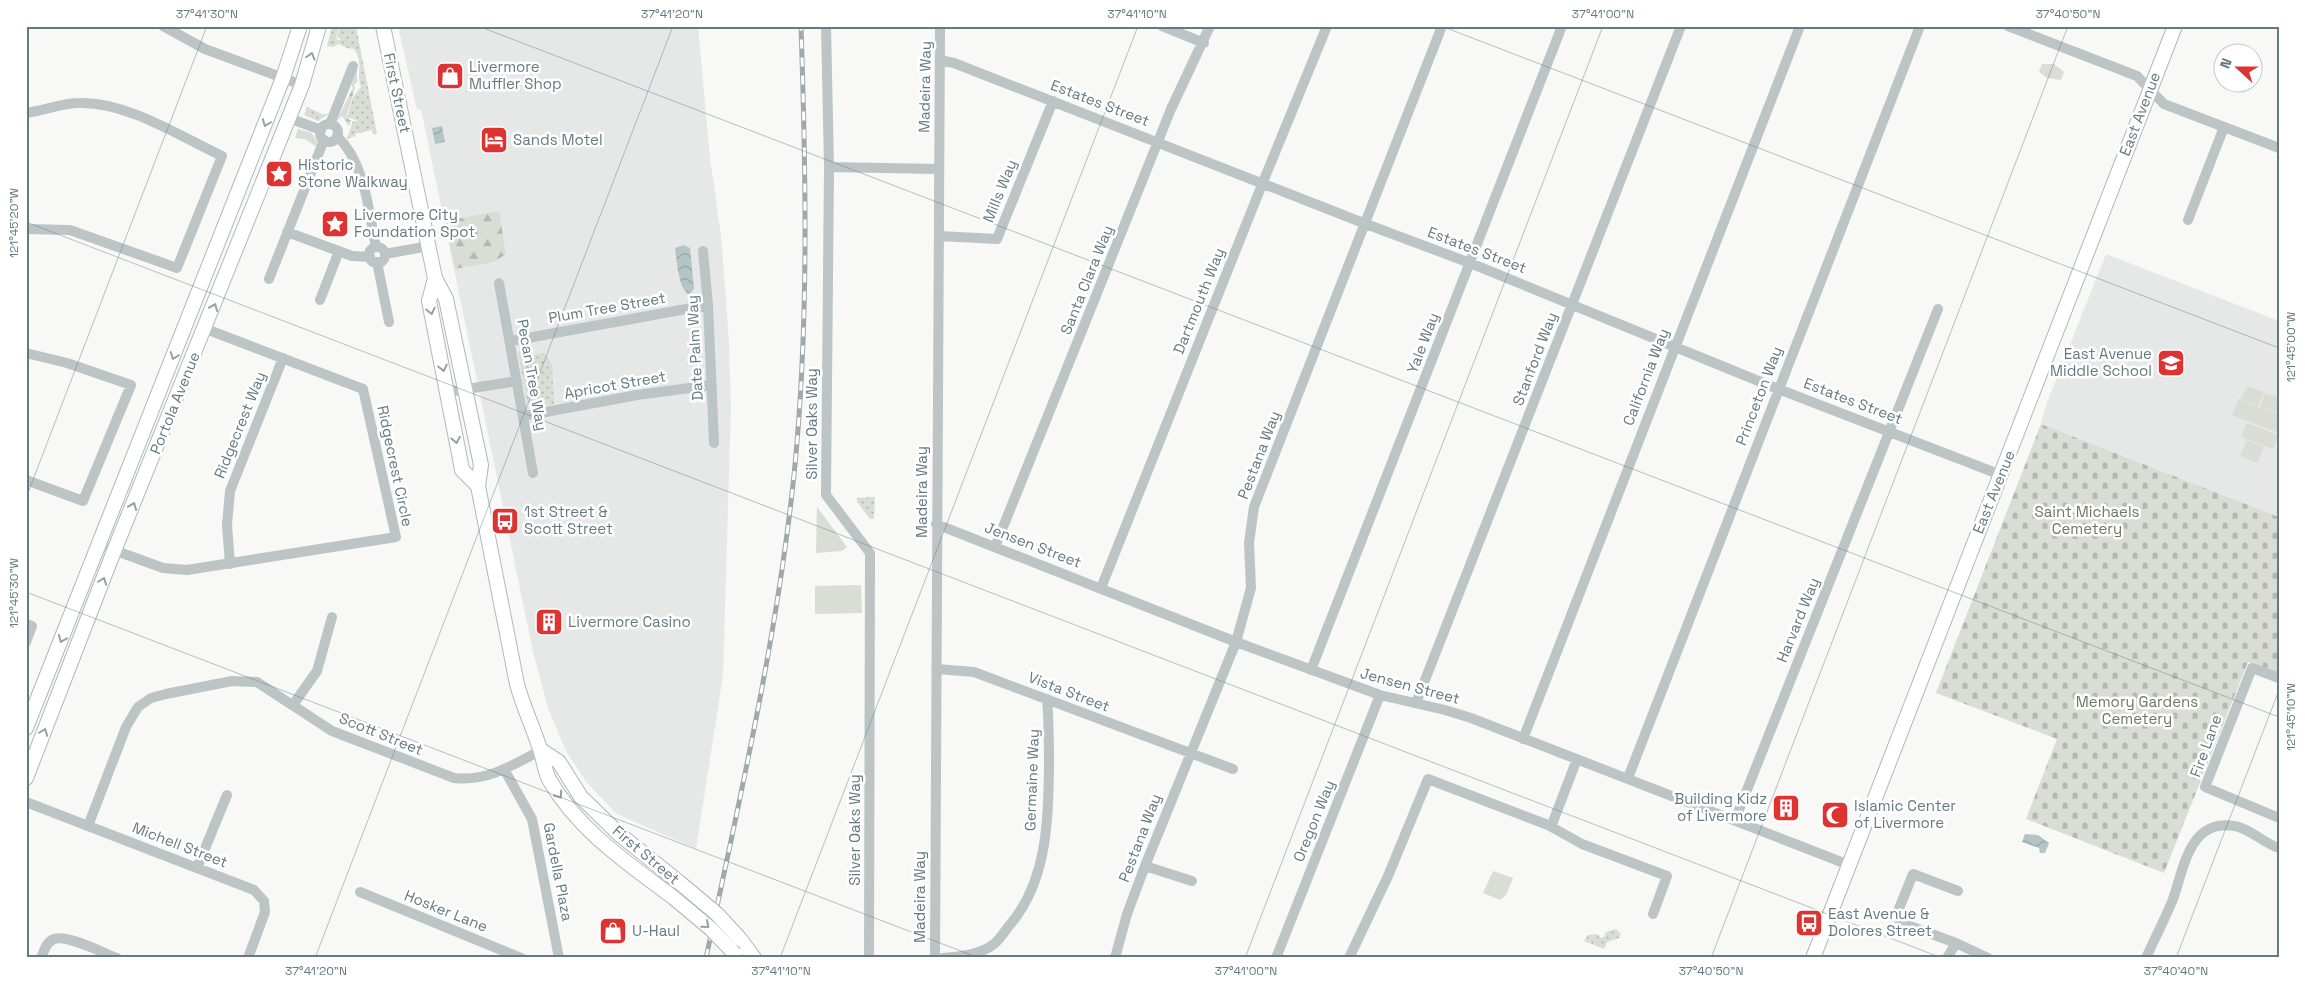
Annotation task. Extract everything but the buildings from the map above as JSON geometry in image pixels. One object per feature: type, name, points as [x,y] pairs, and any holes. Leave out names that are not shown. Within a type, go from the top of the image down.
[{"type":"main road","name":"Portola Avenue","points":[[26,728],[284,78],[300,26]]},
{"type":"main road","name":"Portola Avenue","points":[[26,778],[114,551],[206,329],[302,85],[320,26]]},
{"type":"main road","name":"First Street","points":[[383,26],[435,278],[446,299],[481,465],[478,486],[516,684],[525,713],[541,750],[548,780],[568,808],[593,835],[711,929],[736,956]]},
{"type":"main road","name":"East Avenue","points":[[1813,958],[2175,26]]},
{"type":"main road","name":"First Street","points":[[435,278],[429,301],[462,470],[478,486]]},
{"type":"main road","name":"First Street","points":[[541,750],[559,762],[581,797],[619,834],[717,914],[740,939],[754,958]]},
{"type":"street","points":[[163,26],[205,49],[302,85]]},
{"type":"street","name":"Silver Oaks Way","points":[[826,26],[829,167],[826,495],[870,553],[869,958]]},
{"type":"street","name":"Madeira Way","points":[[935,958],[940,26]]},
{"type":"street","points":[[1162,26],[1204,43]]},
{"type":"street","name":"Santa Clara Way","points":[[995,547],[1171,109],[1204,43],[1210,26]]},
{"type":"street","name":"Dartmouth Way","points":[[1101,588],[1262,182],[1327,26]]},
{"type":"street","name":"Pestana Way","points":[[1115,958],[1127,914],[1145,866],[1236,642],[1251,588],[1249,543],[1254,507],[1442,26]]},
{"type":"street","name":"Yale Way","points":[[1311,670],[1562,26]]},
{"type":"street","name":"Stanford Way","points":[[1416,703],[1681,26]]},
{"type":"street","name":"California Way","points":[[1522,739],[1800,26]]},
{"type":"street","name":"Princeton Way","points":[[1628,778],[1920,26]]},
{"type":"street","points":[[2008,26],[2138,76],[2164,104],[2279,148]]},
{"type":"street","name":"Estates Street","points":[[940,60],[954,62],[1470,263],[1778,389],[2001,475]]},
{"type":"street","points":[[269,279],[323,135],[324,126],[330,124],[353,66]]},
{"type":"street","name":"Mills Way","points":[[939,236],[997,239],[1052,101]]},
{"type":"street","points":[[26,113],[64,104],[81,102],[99,104],[139,116],[222,156],[177,268],[70,230],[26,229]]},
{"type":"street","points":[[289,118],[332,141],[337,136]]},
{"type":"street","points":[[330,124],[337,129],[337,136],[352,154],[360,174],[376,247]]},
{"type":"street","points":[[2188,220],[2224,127]]},
{"type":"street","points":[[829,167],[939,169]]},
{"type":"street","points":[[287,232],[352,256],[374,260],[384,259],[385,254]]},
{"type":"street","points":[[385,254],[429,246]]},
{"type":"street","points":[[376,247],[382,249],[385,254]]},
{"type":"street","points":[[376,247],[370,252],[374,260],[389,322]]},
{"type":"street","points":[[320,300],[339,251]]},
{"type":"street","name":"Date Palm Way","points":[[703,251],[708,305],[714,443]]},
{"type":"street","name":"Pecan Tree Way","points":[[499,283],[534,473]]},
{"type":"street","name":"Plum Tree Street","points":[[511,341],[708,305]]},
{"type":"street","name":"Harvard Way","points":[[1735,820],[1938,309]]},
{"type":"street","name":"Ridgecrest Circle","points":[[100,545],[163,568],[187,570],[396,537],[364,389],[206,329]]},
{"type":"street","points":[[26,353],[67,363],[131,385],[83,501],[26,480]]},
{"type":"street","name":"Ridgecrest Way","points":[[230,564],[227,524],[230,491],[283,358]]},
{"type":"street","points":[[448,392],[517,381]]},
{"type":"street","name":"Apricot Street","points":[[524,416],[636,395],[712,385]]},
{"type":"street","name":"Jensen Street","points":[[936,524],[1236,642],[1380,696],[1416,703],[1471,718],[1849,864]]},
{"type":"street","points":[[293,705],[317,671],[332,617]]},
{"type":"street","points":[[26,624],[32,626],[26,642]]},
{"type":"street","name":"Fire Lane","points":[[2279,678],[2252,668],[2205,787],[2279,818]]},
{"type":"street","name":"Vista Street","points":[[937,669],[974,672],[1233,769]]},
{"type":"street","name":"Scott Street","points":[[88,826],[130,718],[138,707],[151,698],[232,681],[257,682],[332,731],[454,778],[467,780],[485,777],[541,750]]},
{"type":"street","name":"Oregon Way","points":[[1276,958],[1380,696]]},
{"type":"street","name":"Germaine Way","points":[[944,958],[965,956],[982,951],[995,944],[1016,918],[1038,874],[1048,822],[1049,720],[1047,699]]},
{"type":"street","points":[[1551,827],[1577,759]]},
{"type":"street","name":"Gardella Plaza","points":[[504,769],[532,819],[559,958]]},
{"type":"street","points":[[1349,958],[1388,876],[1428,780],[1551,827],[1582,844],[1667,876],[1653,914]]},
{"type":"street","points":[[197,868],[227,796]]},
{"type":"street","name":"Michell Street","points":[[26,802],[254,890],[264,901],[265,912],[248,958]]},
{"type":"street","points":[[2146,958],[2172,901],[2187,852],[2199,836],[2212,828],[2234,826],[2248,831],[2269,845],[2279,848]]},
{"type":"street","points":[[1145,866],[1192,880]]},
{"type":"street","points":[[1958,891],[1913,874],[1896,916],[1902,923],[1956,943],[1988,958]]},
{"type":"street","name":"Hosker Lane","points":[[360,892],[521,958]]},
{"type":"street","points":[[41,958],[45,947],[52,939],[63,938],[117,958]]},
{"type":"street","points":[[1947,958],[1956,943]]},
{"type":"shaded area","points":[[398,26],[698,26],[710,158],[721,235],[729,342],[731,407],[723,675],[696,849],[617,814],[587,783],[566,751],[548,708],[533,652],[421,109],[417,110]]},
{"type":"shaded area","name":"East Avenue Middle School","points":[[2106,254],[2279,321],[2279,517],[2041,424],[2046,405]]},
{"type":"green space","points":[[332,26],[339,26],[336,37],[338,40],[341,40],[337,36],[340,26],[356,27],[377,134],[374,135],[372,130],[355,134],[356,136],[347,139],[353,121],[359,121],[347,117],[353,97],[361,87],[359,59],[354,49],[339,44],[332,47],[327,46]]},
{"type":"green space","points":[[2042,64],[2054,64],[2064,72],[2061,80],[2047,78],[2039,72]]},
{"type":"green space","points":[[357,66],[357,82],[354,85],[355,88],[346,117],[351,121],[349,126],[342,116],[336,122],[353,88],[351,85]]},
{"type":"green space","points":[[307,107],[322,114],[329,114],[318,121],[304,115]]},
{"type":"green space","points":[[298,129],[312,133],[317,142],[317,147],[305,139],[295,138]]},
{"type":"green space","points":[[499,211],[506,254],[494,262],[455,269],[445,221]]},
{"type":"green space","points":[[524,347],[526,356],[544,353],[552,364],[554,404],[533,407],[527,402],[518,353]]},
{"type":"green space","points":[[2247,386],[2264,392],[2258,406],[2241,399]]},
{"type":"green space","points":[[2265,393],[2279,398],[2277,413],[2260,407]]},
{"type":"green space","points":[[2239,399],[2279,415],[2279,433],[2232,415]]},
{"type":"green space","points":[[2247,423],[2279,435],[2273,449],[2241,437]]},
{"type":"green space","points":[[2041,424],[2279,517],[2279,673],[2248,662],[2164,873],[2026,819],[2057,739],[1936,693]]},
{"type":"green space","points":[[2247,440],[2264,447],[2257,463],[2240,456]]},
{"type":"green space","points":[[875,497],[874,519],[870,519],[857,502],[857,498]]},
{"type":"green space","points":[[817,507],[847,547],[842,551],[816,553]]},
{"type":"green space","points":[[861,585],[862,613],[815,614],[815,586]]},
{"type":"green space","points":[[1493,871],[1513,878],[1506,895],[1500,900],[1483,893]]},
{"type":"green space","points":[[1616,929],[1621,934],[1619,938],[1607,942],[1604,949],[1584,941],[1588,935],[1598,934],[1601,938],[1604,937],[1606,932]]},
{"type":"water","points":[[442,126],[445,142],[435,144],[432,128]]},
{"type":"water","points":[[684,245],[690,248],[694,288],[688,294],[680,279],[675,248]]},
{"type":"water","points":[[2025,834],[2038,835],[2049,843],[2045,853],[2040,853],[2039,848],[2022,842]]},
{"type":"railway","points":[[706,958],[768,657],[787,536],[794,475],[802,363],[805,250],[801,26]]},
{"type":"place","name":"Livermore Muffler Shop","points":[[450,76]]},
{"type":"place","name":"Sands Motel","points":[[494,140]]},
{"type":"place","name":"Historic Stone Walkway","points":[[279,174]]},
{"type":"place","name":"Livermore City Foundation Spot","points":[[335,224]]},
{"type":"place","name":"East Avenue Middle School","points":[[2171,363]]},
{"type":"place","name":"1st Street & Scott Street","points":[[505,521]]},
{"type":"place","name":"Livermore Casino","points":[[549,622]]},
{"type":"place","name":"Building Kidz of Livermore","points":[[1786,808]]},
{"type":"place","name":"Islamic Center of Livermore","points":[[1835,815]]},
{"type":"place","name":"East Avenue & Dolores Street","points":[[1809,923]]},
{"type":"place","name":"U-Haul","points":[[613,931]]},
{"type":"park label","name":"Saint Michaels Cemetery","points":[[2087,520]]},
{"type":"park label","name":"Memory Gardens Cemetery","points":[[2137,710]]}]
